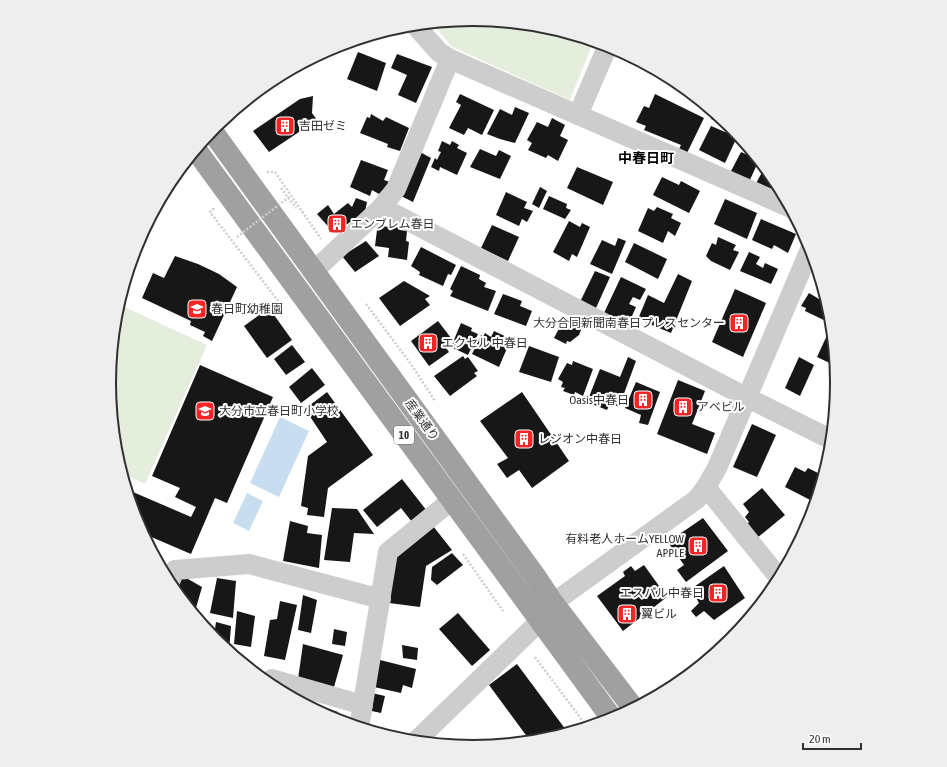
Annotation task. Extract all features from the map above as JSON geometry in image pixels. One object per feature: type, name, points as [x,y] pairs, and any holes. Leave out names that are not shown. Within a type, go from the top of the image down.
[{"type":"highway","name":"産業通り","points":[[216,136],[533,573],[553,603],[631,705]]},
{"type":"highway","name":"産業通り","points":[[199,155],[609,714]]},
{"type":"street","points":[[420,30],[440,52],[450,59],[783,204]]},
{"type":"street","points":[[578,115],[605,51]]},
{"type":"street","points":[[314,271],[381,208],[396,190],[450,59]]},
{"type":"street","points":[[381,208],[827,437]]},
{"type":"street","points":[[420,737],[540,621],[553,603],[697,499],[717,468],[807,256]]},
{"type":"street","points":[[706,487],[776,574]]},
{"type":"street","points":[[360,722],[388,552],[452,500]]},
{"type":"street","points":[[172,576],[175,570],[249,564],[381,599]]},
{"type":"street","points":[[272,679],[363,706]]},
{"type":"path","points":[[267,172],[275,172],[331,255]]},
{"type":"path","points":[[237,237],[289,197]]},
{"type":"path","points":[[361,298],[413,367],[439,406]]},
{"type":"path","points":[[535,657],[584,723]]},
{"type":"green space","points":[[474,26],[520,29],[566,38],[592,46],[570,100],[452,47],[436,28]]},
{"type":"green space","points":[[125,307],[207,345],[145,484],[128,476],[119,430],[116,384],[117,360],[119,337]]},
{"type":"water","points":[[280,417],[309,431],[279,497],[250,483]]},
{"type":"water","points":[[247,493],[263,501],[249,531],[233,523]]},
{"type":"building","points":[[358,52],[386,63],[377,91],[347,79]]},
{"type":"building","points":[[397,54],[432,67],[416,103],[398,95],[407,75],[391,68]]},
{"type":"building","points":[[460,94],[494,110],[482,135],[468,128],[464,135],[449,128],[461,105],[456,102]]},
{"type":"building","points":[[655,94],[704,118],[687,153],[679,149],[681,145],[644,130],[646,126],[636,122],[644,106],[649,108]]},
{"type":"building","name":"吉田ゼミ","points":[[313,96],[312,113],[317,120],[269,152],[253,131],[300,99]]},
{"type":"building","points":[[515,107],[529,113],[515,143],[487,134],[500,109],[512,115]]},
{"type":"building","points":[[371,114],[383,121],[386,117],[409,128],[400,151],[387,147],[388,144],[360,133],[367,117],[370,118]]},
{"type":"building","points":[[552,118],[565,125],[560,136],[568,140],[558,161],[548,155],[546,158],[528,150],[532,143],[527,140],[537,122],[548,127]]},
{"type":"building","points":[[711,126],[728,133],[735,141],[725,163],[699,150]]},
{"type":"building","points":[[442,141],[450,145],[452,141],[459,145],[457,148],[467,153],[457,175],[440,167],[439,171],[431,167],[435,158],[437,160],[441,152],[438,151]]},
{"type":"building","points":[[480,149],[496,156],[499,150],[511,156],[500,179],[470,167]]},
{"type":"building","points":[[420,152],[431,158],[413,202],[401,196]]},
{"type":"building","points":[[741,152],[748,155],[757,165],[749,182],[730,173]]},
{"type":"building","points":[[361,160],[388,170],[384,180],[390,182],[385,192],[382,191],[379,194],[372,190],[370,196],[350,187]]},
{"type":"building","points":[[577,167],[613,182],[603,205],[567,188]]},
{"type":"building","points":[[762,173],[776,193],[775,194],[755,185]]},
{"type":"building","points":[[662,177],[679,185],[681,181],[700,191],[689,213],[653,195]]},
{"type":"building","points":[[540,187],[547,191],[539,208],[532,204]]},
{"type":"building","points":[[506,192],[527,202],[524,208],[533,211],[527,222],[522,219],[519,226],[496,215]]},
{"type":"building","points":[[549,196],[567,204],[566,208],[571,210],[565,219],[543,209]]},
{"type":"building","name":"エンブレム春日","points":[[356,198],[367,202],[365,212],[334,233],[317,214],[328,205],[334,214],[348,203],[352,207]]},
{"type":"building","points":[[725,199],[757,213],[747,239],[714,224]]},
{"type":"building","points":[[657,207],[673,214],[671,218],[681,223],[675,236],[668,231],[663,243],[638,231],[648,208],[654,211]]},
{"type":"building","points":[[761,219],[796,234],[788,253],[774,245],[772,249],[752,240]]},
{"type":"building","points":[[569,221],[580,227],[582,223],[590,227],[577,257],[572,254],[569,261],[553,252]]},
{"type":"building","points":[[393,224],[401,226],[400,230],[407,231],[406,241],[409,242],[407,260],[388,257],[389,248],[375,246],[377,230],[383,226],[393,228]]},
{"type":"building","points":[[492,225],[519,237],[508,261],[481,248]]},
{"type":"building","points":[[718,237],[736,245],[733,250],[739,252],[730,270],[711,261],[706,256],[712,243],[716,245]]},
{"type":"building","points":[[618,238],[626,241],[612,274],[590,264],[602,240],[615,246]]},
{"type":"building","points":[[366,241],[379,256],[355,272],[342,256]]},
{"type":"building","points":[[634,243],[667,259],[658,279],[625,262]]},
{"type":"building","points":[[421,247],[456,265],[451,275],[448,274],[443,286],[419,275],[420,272],[411,266]]},
{"type":"building","points":[[749,252],[760,257],[756,264],[763,268],[765,263],[778,269],[771,284],[740,271]]},
{"type":"building","name":"春日町幼稚園","points":[[175,256],[198,264],[219,274],[237,287],[212,341],[203,336],[205,332],[190,325],[191,321],[142,298],[153,273],[164,278]]},
{"type":"building","points":[[461,266],[480,275],[479,279],[486,283],[484,287],[496,291],[488,311],[450,296],[453,291],[450,289]]},
{"type":"building","points":[[595,271],[610,277],[596,308],[580,302]]},
{"type":"building","points":[[678,274],[692,281],[671,333],[638,319],[648,295],[664,303]]},
{"type":"building","points":[[621,277],[646,289],[640,300],[633,297],[629,304],[636,307],[628,325],[604,313]]},
{"type":"building","points":[[404,281],[430,296],[425,299],[430,305],[400,326],[379,298]]},
{"type":"building","name":"大分合同新聞南春日プレスセンター","points":[[735,289],[766,303],[743,357],[712,342]]},
{"type":"building","points":[[809,293],[821,300],[825,321],[805,311],[806,308],[801,306]]},
{"type":"building","points":[[503,294],[522,301],[520,306],[532,311],[526,326],[494,314]]},
{"type":"building","points":[[269,308],[292,340],[267,358],[244,326]]},
{"type":"building","points":[[565,317],[583,325],[579,335],[570,342],[567,341],[566,344],[554,338]]},
{"type":"building","name":"エクセル 中春日","points":[[438,321],[451,338],[443,344],[449,352],[429,366],[411,341]]},
{"type":"building","points":[[461,323],[472,328],[471,331],[478,334],[468,355],[451,347]]},
{"type":"building","points":[[494,331],[511,339],[499,367],[472,354],[481,335],[483,337],[485,333],[491,337]]},
{"type":"building","points":[[828,334],[830,363],[817,357]]},
{"type":"building","points":[[292,345],[305,362],[286,375],[274,359]]},
{"type":"building","points":[[529,346],[559,357],[551,382],[519,372]]},
{"type":"building","points":[[463,356],[465,359],[468,357],[478,371],[474,373],[477,376],[450,396],[434,376]]},
{"type":"building","points":[[628,357],[636,361],[619,407],[610,403],[607,410],[587,402],[600,369],[620,377]]},
{"type":"building","points":[[799,357],[814,365],[800,396],[785,388]]},
{"type":"building","points":[[573,361],[593,369],[583,396],[575,392],[574,395],[563,391],[565,388],[561,387],[563,382],[558,379],[567,363],[572,365]]},
{"type":"building","points":[[200,365],[273,397],[227,503],[215,498],[191,554],[151,537],[133,492],[191,517],[196,507],[175,497],[180,488],[152,476]]},
{"type":"building","points":[[312,368],[325,385],[301,403],[289,387]]},
{"type":"building","name":"アベビル","points":[[678,380],[705,391],[692,424],[715,433],[707,454],[657,434]]},
{"type":"building","name":"Oasis中春日","points":[[636,382],[660,392],[648,425],[639,423],[641,415],[625,408]]},
{"type":"building","points":[[327,392],[373,455],[328,488],[324,517],[307,515],[308,508],[301,506],[308,456],[327,442],[305,409]]},
{"type":"building","name":"レジオン中春日","points":[[522,392],[569,461],[532,488],[519,470],[507,478],[497,464],[508,458],[480,421]]},
{"type":"building","points":[[752,424],[776,435],[757,477],[733,467]]},
{"type":"building","points":[[795,467],[805,472],[808,468],[819,474],[811,500],[785,487]]},
{"type":"building","points":[[402,479],[427,511],[412,522],[401,508],[377,527],[363,510]]},
{"type":"building","points":[[762,488],[785,515],[757,538],[746,525],[749,522],[745,517],[749,512],[743,504]]},
{"type":"building","points":[[332,508],[357,509],[374,534],[354,533],[350,562],[324,560]]},
{"type":"building","name":"有料老人ホームYELLOW APPLE","points":[[703,518],[728,551],[686,582],[677,570],[684,565],[668,542]]},
{"type":"building","points":[[290,521],[308,526],[307,533],[322,535],[319,568],[283,561]]},
{"type":"building","points":[[433,526],[452,550],[426,566],[420,607],[389,603],[394,557]]},
{"type":"building","points":[[452,553],[463,565],[437,585],[431,580],[432,567]]},
{"type":"building","name":"翼ビル","points":[[644,565],[667,597],[623,631],[597,596],[625,576],[623,572],[631,566],[635,571]]},
{"type":"building","name":"エスパル中春日","points":[[724,566],[745,598],[714,620],[704,611],[696,617],[691,611],[699,603],[691,589]]},
{"type":"building","points":[[181,575],[202,587],[196,608],[190,601],[178,584]]},
{"type":"building","points":[[217,578],[236,581],[233,618],[210,613]]},
{"type":"building","points":[[303,595],[317,600],[311,633],[298,630]]},
{"type":"building","points":[[280,601],[297,605],[285,660],[264,656],[270,620],[277,619]]},
{"type":"building","points":[[237,611],[255,616],[251,647],[234,644]]},
{"type":"building","points":[[458,613],[490,650],[472,666],[439,629]]},
{"type":"building","points":[[216,622],[231,626],[230,644],[214,629]]},
{"type":"building","points":[[334,629],[347,632],[345,646],[332,644]]},
{"type":"building","points":[[303,644],[343,655],[334,687],[298,679]]},
{"type":"building","points":[[402,645],[418,648],[417,660],[403,658]]},
{"type":"building","points":[[380,660],[416,669],[412,688],[403,685],[401,693],[374,687]]},
{"type":"building","points":[[517,664],[565,729],[527,737],[489,685]]},
{"type":"building","points":[[372,693],[385,696],[381,713],[367,710]]},
{"type":"building","points":[[316,705],[338,712],[338,714]]},
{"type":"place","name":"吉田ゼミ","points":[[285,126]]},
{"type":"place","name":"エンブレム春日","points":[[337,224]]},
{"type":"place","name":"春日町幼稚園","points":[[197,309]]},
{"type":"place","name":"大分合同新聞南春日プレスセンター","points":[[739,323]]},
{"type":"place","name":"エクセル 中春日","points":[[428,343]]},
{"type":"place","name":"Oasis中春日","points":[[643,400]]},
{"type":"place","name":"アベビル","points":[[683,407]]},
{"type":"place","name":"大分市立春日町小学校","points":[[205,411]]},
{"type":"place","name":"レジオン中春日","points":[[524,439]]},
{"type":"place","name":"有料老人ホームYELLOW APPLE","points":[[698,546]]},
{"type":"place","name":"エスパル中春日","points":[[718,593]]},
{"type":"place","name":"翼ビル","points":[[627,614]]},
{"type":"district","name":"中春日町","points":[[646,158]]}]
